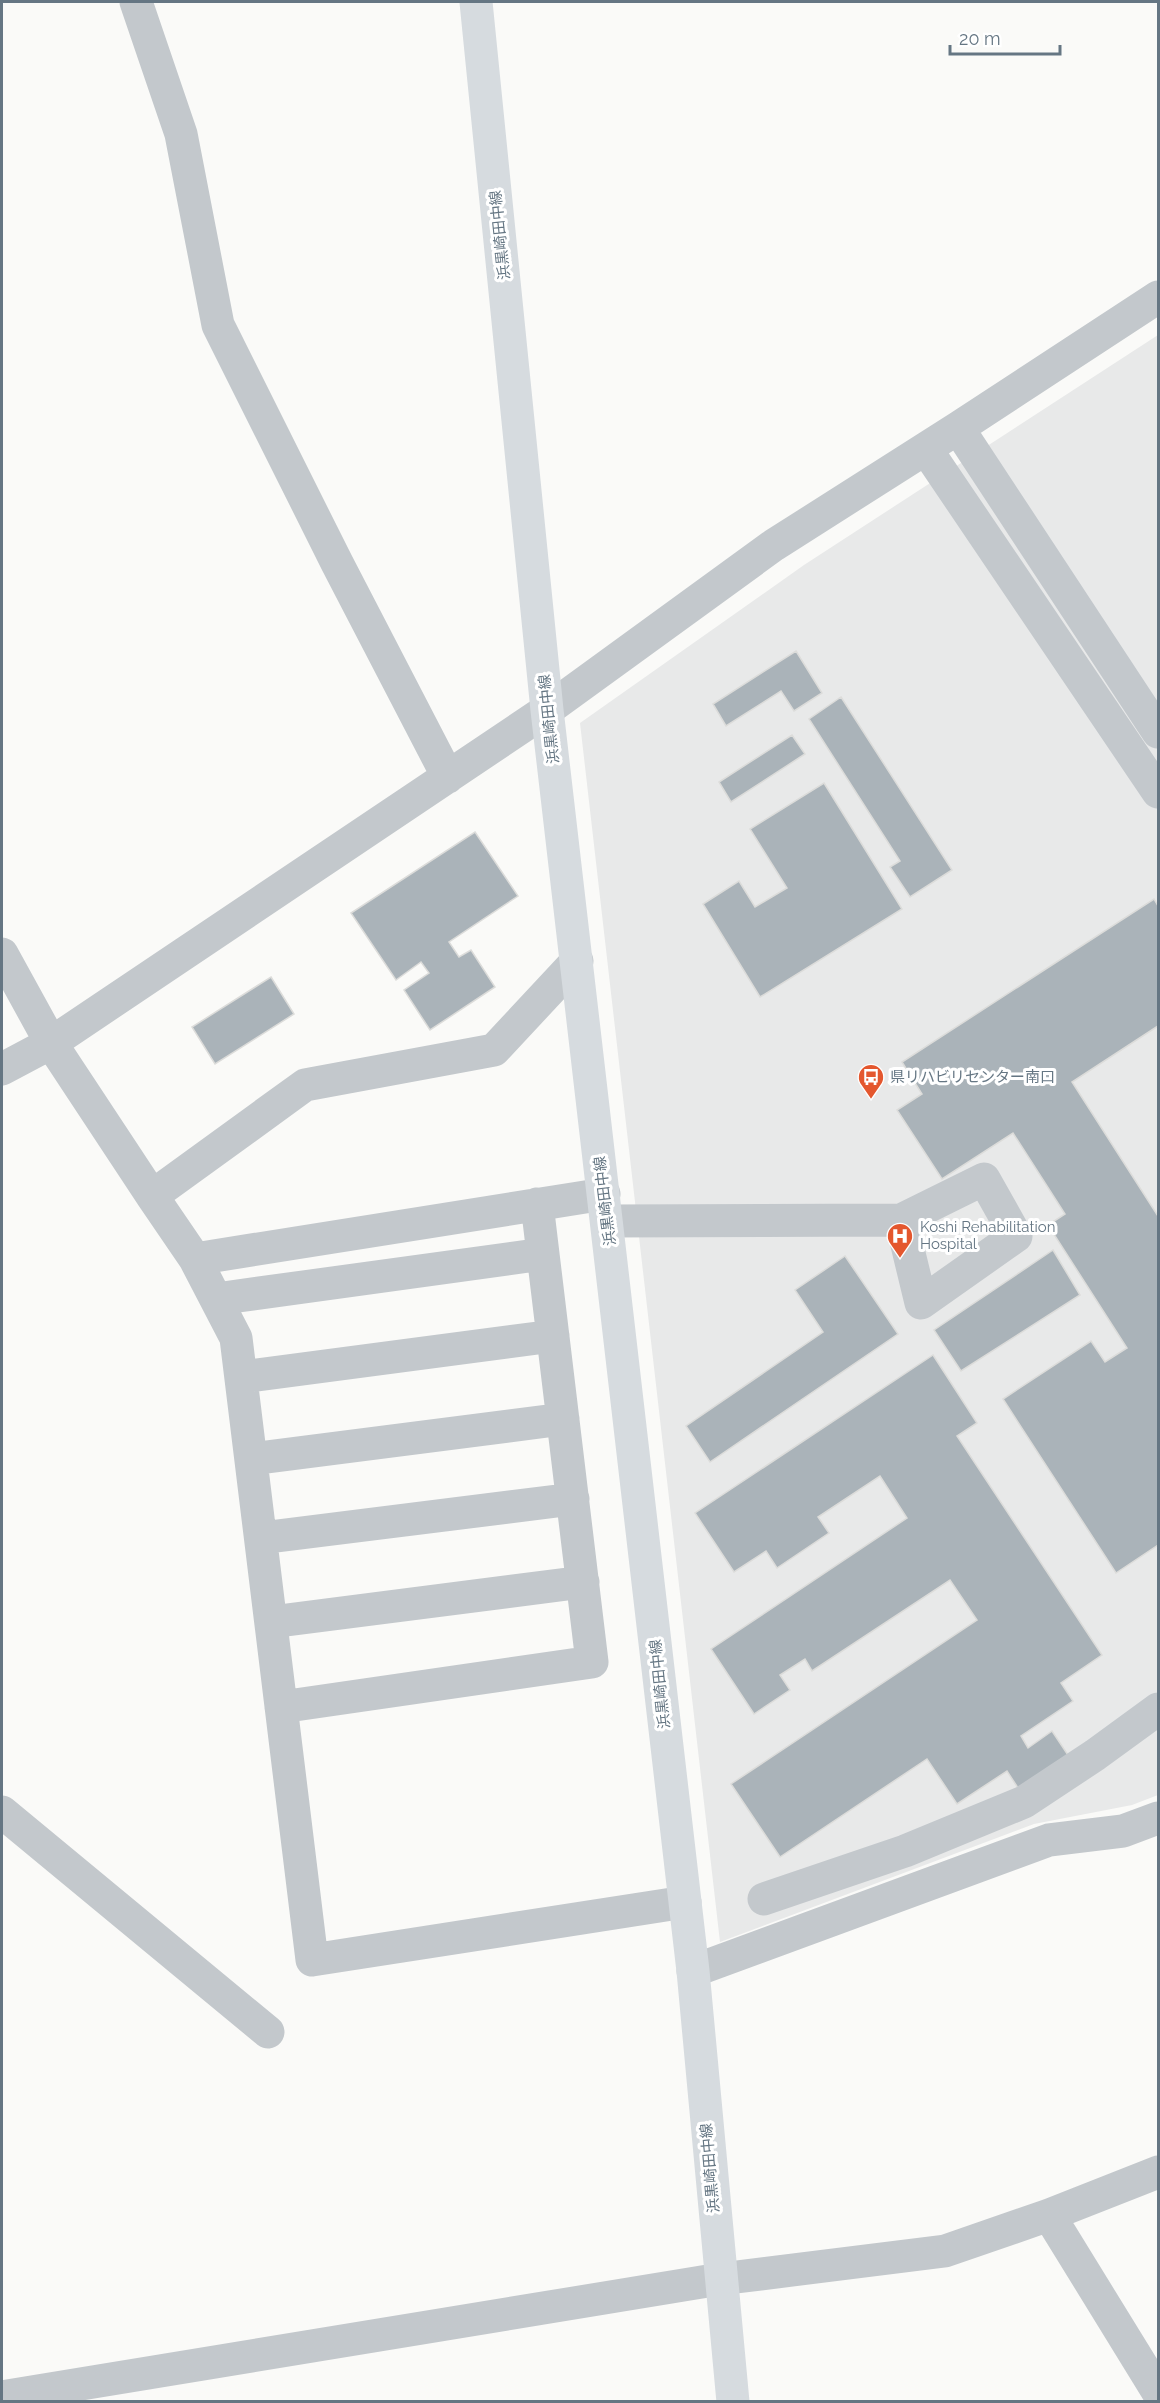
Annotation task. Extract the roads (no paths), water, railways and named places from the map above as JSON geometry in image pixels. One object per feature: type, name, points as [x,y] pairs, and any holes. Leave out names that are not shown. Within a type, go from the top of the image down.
[{"type":"main road","name":"浜黒崎田中線","points":[[476,2],[547,710],[693,1971],[733,2402]]},
{"type":"street","points":[[136,2],[181,134],[218,325],[448,777]]},
{"type":"street","points":[[2,1069],[51,1043],[547,710],[774,545],[926,449],[1158,297]]},
{"type":"street","points":[[958,428],[1158,732]]},
{"type":"street","points":[[926,449],[1158,792]]},
{"type":"street","points":[[2,954],[51,1043],[195,1259],[236,1338],[312,1960],[685,1902]]},
{"type":"street","points":[[152,1196],[305,1085],[494,1050],[577,961]]},
{"type":"street","points":[[195,1259],[537,1204],[901,1220]]},
{"type":"street","points":[[281,1707],[592,1662],[537,1204]]},
{"type":"street","points":[[216,1299],[543,1254]]},
{"type":"street","points":[[242,1377],[553,1336]]},
{"type":"street","points":[[251,1459],[563,1419]]},
{"type":"street","points":[[261,1538],[573,1499]]},
{"type":"street","points":[[271,1623],[583,1582]]},
{"type":"street","points":[[764,1899],[905,1851],[1024,1802],[1095,1755],[1158,1709]]},
{"type":"street","points":[[2,1812],[268,2032]]},
{"type":"street","points":[[693,1971],[1049,1840],[1123,1831],[1158,1818]]},
{"type":"street","points":[[2,2397],[720,2278],[945,2251],[1049,2215],[1158,2172]]},
{"type":"street","points":[[1049,2215],[1158,2392]]},
{"type":"place","name":"県リハビリセンター南口","points":[[871,1100]]},
{"type":"place","name":"Koshi Rehabilitation Hospital","points":[[900,1259]]}]
